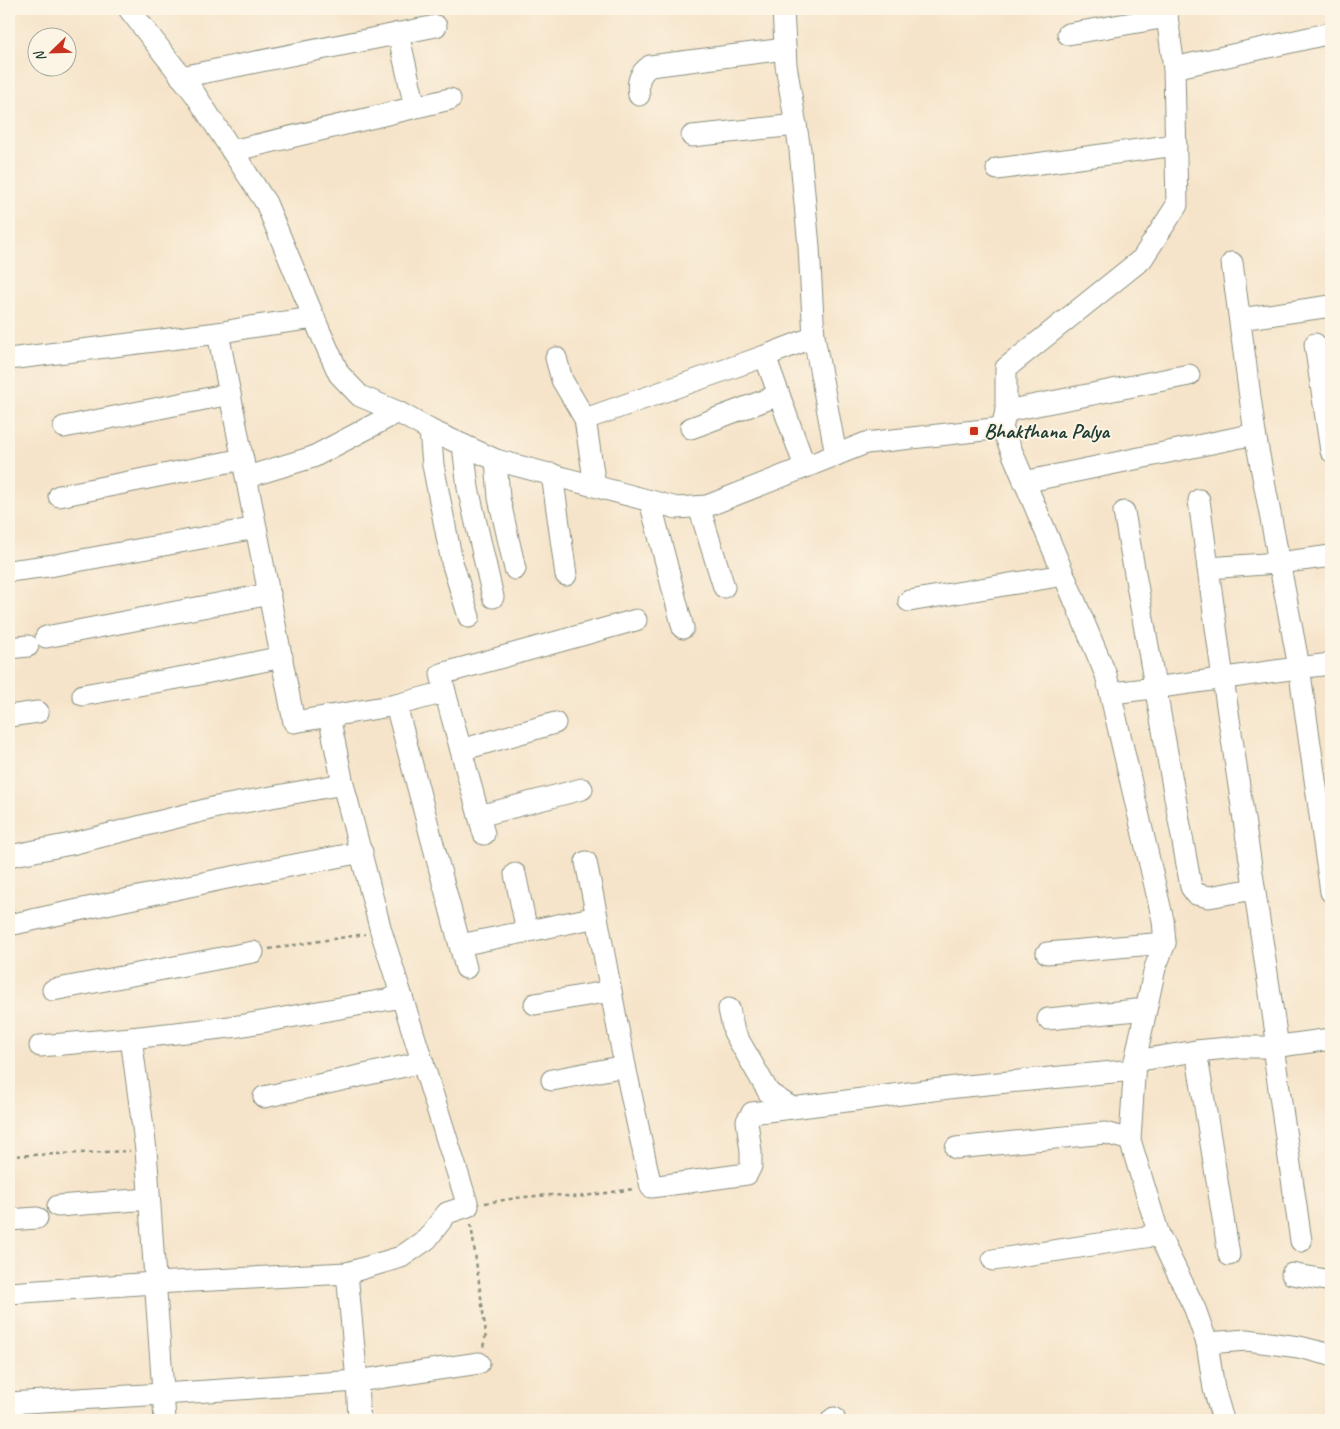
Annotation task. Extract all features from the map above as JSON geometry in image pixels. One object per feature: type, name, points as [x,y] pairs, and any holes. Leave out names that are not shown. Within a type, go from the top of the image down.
[{"type":"street","points":[[129,9],[195,94],[266,203],[339,374],[360,396],[398,412],[430,430],[496,460],[677,508],[706,506],[866,444],[1004,420],[1189,375]]},
{"type":"street","points":[[783,9],[786,65],[800,150],[814,337],[836,455]]},
{"type":"street","points":[[1068,34],[1166,13],[1174,68],[1176,205],[1142,259],[1006,368],[1004,420],[1024,482],[1106,675],[1163,920],[1164,943],[1155,968],[1134,1065],[1130,1140],[1159,1235],[1195,1309],[1207,1343],[1214,1389],[1223,1420]]},
{"type":"street","points":[[181,76],[436,26]]},
{"type":"street","points":[[398,33],[415,107]]},
{"type":"street","points":[[1174,68],[1331,33]]},
{"type":"street","points":[[639,95],[637,84],[641,73],[650,66],[785,49]]},
{"type":"street","points":[[232,152],[450,98]]},
{"type":"street","points":[[692,136],[796,125]]},
{"type":"street","points":[[997,169],[1176,145]]},
{"type":"street","points":[[1232,263],[1255,434],[1299,668],[1331,892]]},
{"type":"street","points":[[1240,319],[1331,306]]},
{"type":"street","points":[[9,359],[218,333],[250,326],[314,318]]},
{"type":"street","points":[[218,333],[294,722],[396,705],[445,692]]},
{"type":"street","points":[[585,419],[766,356],[814,337]]},
{"type":"street","points":[[1315,344],[1331,451]]},
{"type":"street","points":[[766,356],[805,468]]},
{"type":"street","points":[[556,358],[562,380],[585,419],[595,486]]},
{"type":"street","points":[[64,428],[230,394]]},
{"type":"street","points":[[691,428],[779,395]]},
{"type":"street","points":[[59,496],[313,457],[398,412]]},
{"type":"street","points":[[430,430],[433,465],[452,562],[469,618]]},
{"type":"street","points":[[1024,482],[1255,434]]},
{"type":"street","points":[[463,444],[468,488],[493,597]]},
{"type":"street","points":[[496,460],[499,498],[515,569]]},
{"type":"street","points":[[552,474],[566,575]]},
{"type":"street","points":[[1199,500],[1276,1047],[1301,1242]]},
{"type":"street","points":[[650,501],[683,628]]},
{"type":"street","points":[[699,506],[724,587]]},
{"type":"street","points":[[1124,512],[1190,887],[1196,894],[1208,897],[1254,889]]},
{"type":"street","points":[[9,571],[55,565],[256,528]]},
{"type":"street","points":[[1208,568],[1279,563],[1331,556]]},
{"type":"street","points":[[909,601],[1064,575]]},
{"type":"street","points":[[28,644],[270,594]]},
{"type":"street","points":[[582,789],[481,825],[440,674],[636,620]]},
{"type":"street","points":[[82,695],[282,657]]},
{"type":"street","points":[[1111,693],[1331,664]]},
{"type":"street","points":[[396,705],[466,968]]},
{"type":"street","points":[[9,716],[38,712]]},
{"type":"street","points":[[9,1293],[347,1273],[401,1258],[427,1239],[447,1213],[468,1206],[381,931],[343,784],[330,716]]},
{"type":"street","points":[[461,750],[555,723]]},
{"type":"street","points":[[9,856],[71,844],[217,807],[343,784]]},
{"type":"street","points":[[9,925],[222,879],[362,852]]},
{"type":"street","points":[[586,862],[625,1066],[651,1187],[747,1174],[751,1166],[747,1121],[752,1114],[1134,1065],[1196,1051],[1239,1047],[1276,1047],[1331,1039]]},
{"type":"street","points":[[515,874],[527,931]]},
{"type":"street","points":[[460,945],[596,917]]},
{"type":"street","points":[[1047,953],[1164,943]]},
{"type":"street","points":[[53,990],[252,952]]},
{"type":"street","points":[[536,1004],[611,991]]},
{"type":"street","points":[[40,1046],[239,1026],[402,996]]},
{"type":"street","points":[[729,1009],[734,1032],[769,1093],[792,1108]]},
{"type":"street","points":[[1048,1019],[1146,1009]]},
{"type":"street","points":[[131,1038],[146,1150],[165,1420]]},
{"type":"street","points":[[1196,1051],[1229,1255]]},
{"type":"street","points":[[264,1097],[424,1062]]},
{"type":"street","points":[[552,1080],[625,1066]]},
{"type":"street","points":[[956,1148],[1105,1133],[1130,1140]]},
{"type":"street","points":[[58,1206],[149,1199]]},
{"type":"street","points":[[9,1220],[37,1218]]},
{"type":"street","points":[[994,1260],[1159,1235]]},
{"type":"street","points":[[347,1273],[359,1420]]},
{"type":"street","points":[[1292,1274],[1331,1281]]},
{"type":"street","points":[[1207,1343],[1247,1340],[1299,1346],[1331,1354]]},
{"type":"street","points":[[9,1402],[357,1381],[479,1363]]},
{"type":"path","points":[[252,952],[381,931]]},
{"type":"path","points":[[9,1156],[146,1150]]},
{"type":"path","points":[[479,1363],[486,1334],[468,1206],[523,1197],[553,1195],[577,1197],[651,1187]]},
{"type":"place","name":"Bhakthana Palya","points":[[974,431]]}]
